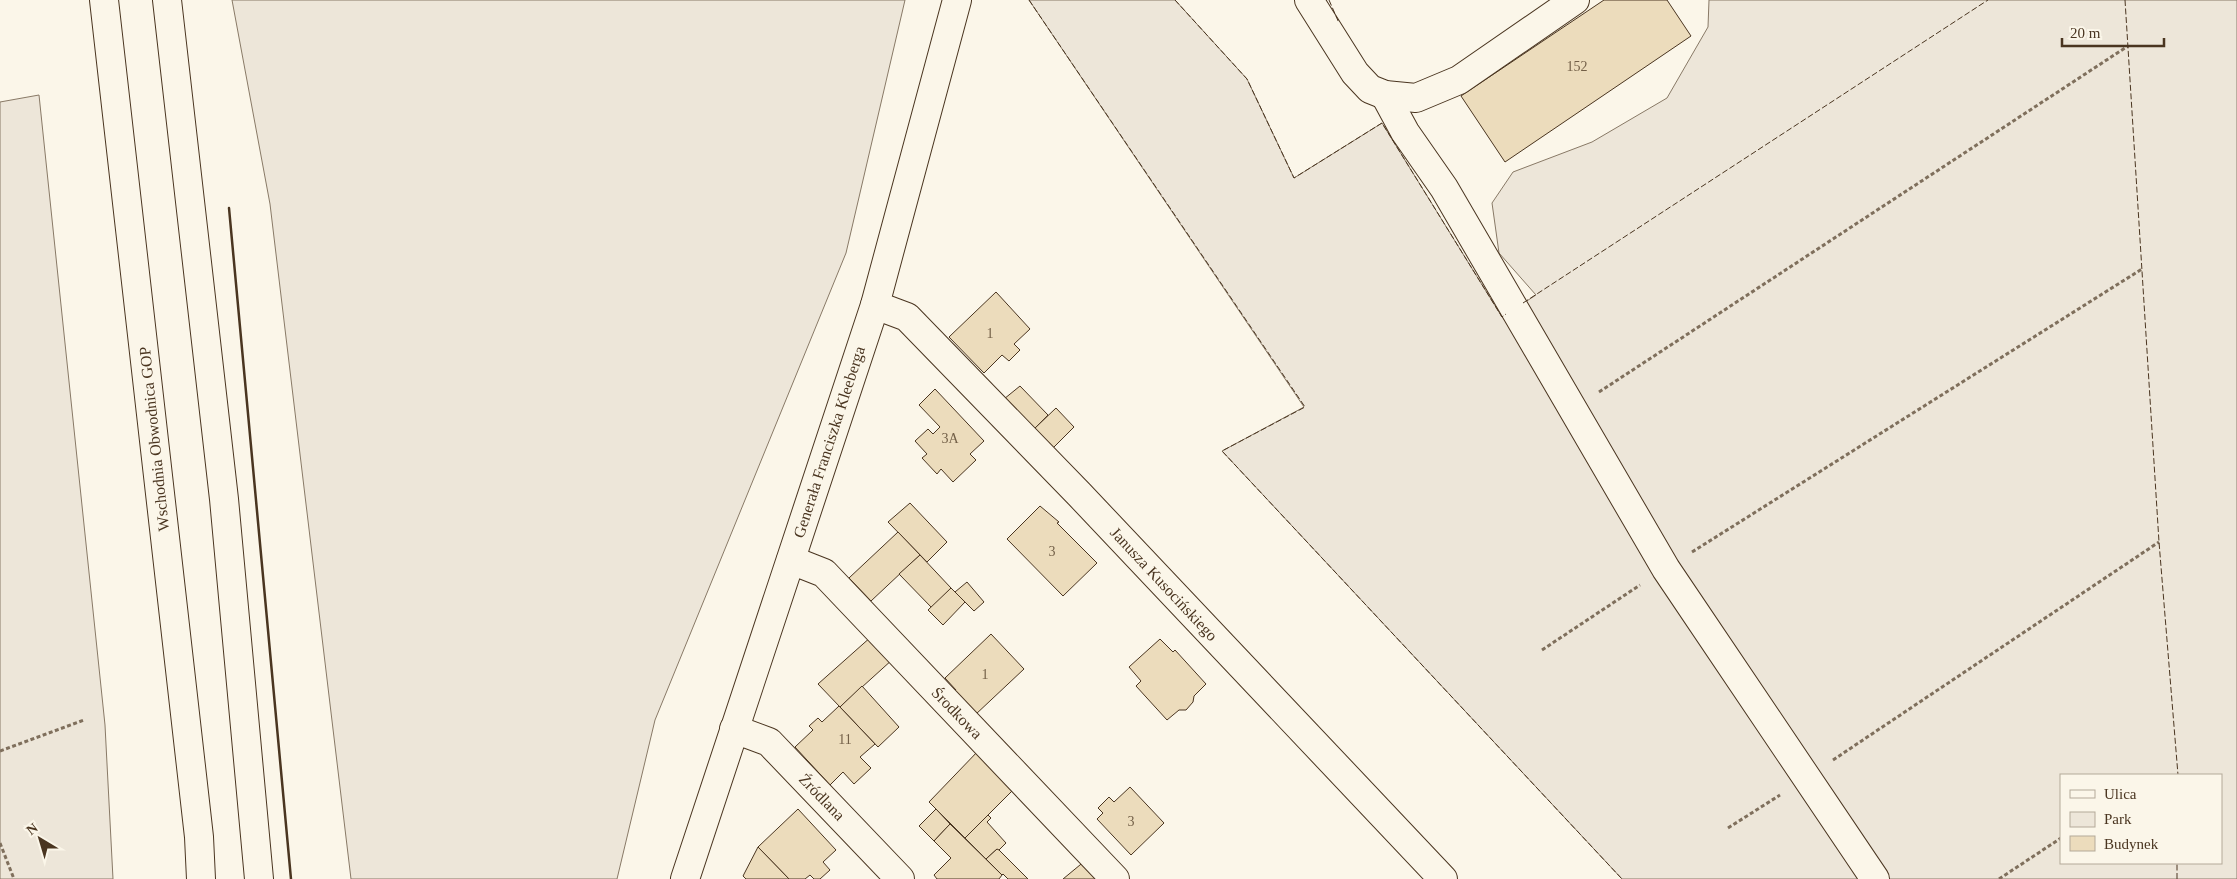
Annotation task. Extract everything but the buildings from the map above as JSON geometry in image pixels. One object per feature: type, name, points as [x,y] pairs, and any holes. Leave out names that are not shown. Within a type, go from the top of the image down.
[{"type":"main road","name":"Wschodnia Obwodnica GOP","points":[[104,0],[198,827],[201,879]]},
{"type":"main road","points":[[168,0],[224,499],[259,879]]},
{"type":"main road","name":"Generała Franciszka Kleeberga","points":[[685,879],[875,305],[957,0]]},
{"type":"main road","points":[[1309,0],[1355,73],[1370,89],[1385,95],[1416,98],[1459,80],[1575,0]]},
{"type":"main road","points":[[1385,95],[1405,132],[1444,188],[1666,569],[1875,879]]},
{"type":"main road","name":"Janusza Kusocińskiego","points":[[875,305],[907,317],[1079,494],[1443,879]]},
{"type":"main road","name":"Środkowa","points":[[791,560],[824,573],[1115,879]]},
{"type":"main road","name":"Źródlana","points":[[734,729],[769,742],[900,879]]},
{"type":"path","points":[[1573,409],[2128,46]]},
{"type":"path","points":[[1542,650],[1666,569],[2142,269]]},
{"type":"path","points":[[1728,828],[2159,542]]},
{"type":"path","points":[[0,751],[84,720]]},
{"type":"path","points":[[1999,879],[2060,839]]},
{"type":"path","points":[[0,843],[14,879]]},
{"type":"green space","points":[[232,0],[905,0],[846,253],[655,720],[617,879],[351,879],[270,204]]},
{"type":"green space","points":[[1029,0],[1175,0],[1247,79],[1294,178],[1382,123],[1502,317],[1536,295],[1499,253],[1492,203],[1513,172],[1592,142],[1667,98],[1708,27],[1709,0],[2237,0],[2237,879],[1622,879],[1222,451],[1304,407]]},
{"type":"green space","points":[[39,95],[105,725],[113,879],[0,879],[0,102]]},
{"type":"fence","points":[[1029,0],[1305,407],[1222,451],[1622,879]]},
{"type":"fence","points":[[1175,0],[1247,79],[1294,178],[1382,123],[1502,317],[1506,314]]},
{"type":"fence","points":[[1329,0],[1339,23]]},
{"type":"fence","points":[[1523,303],[1988,0]]},
{"type":"fence","points":[[2125,0],[2159,542],[2178,774]]},
{"type":"fence","points":[[2177,864],[2177,879]]},
{"type":"wall","points":[[229,208],[291,879]]}]
